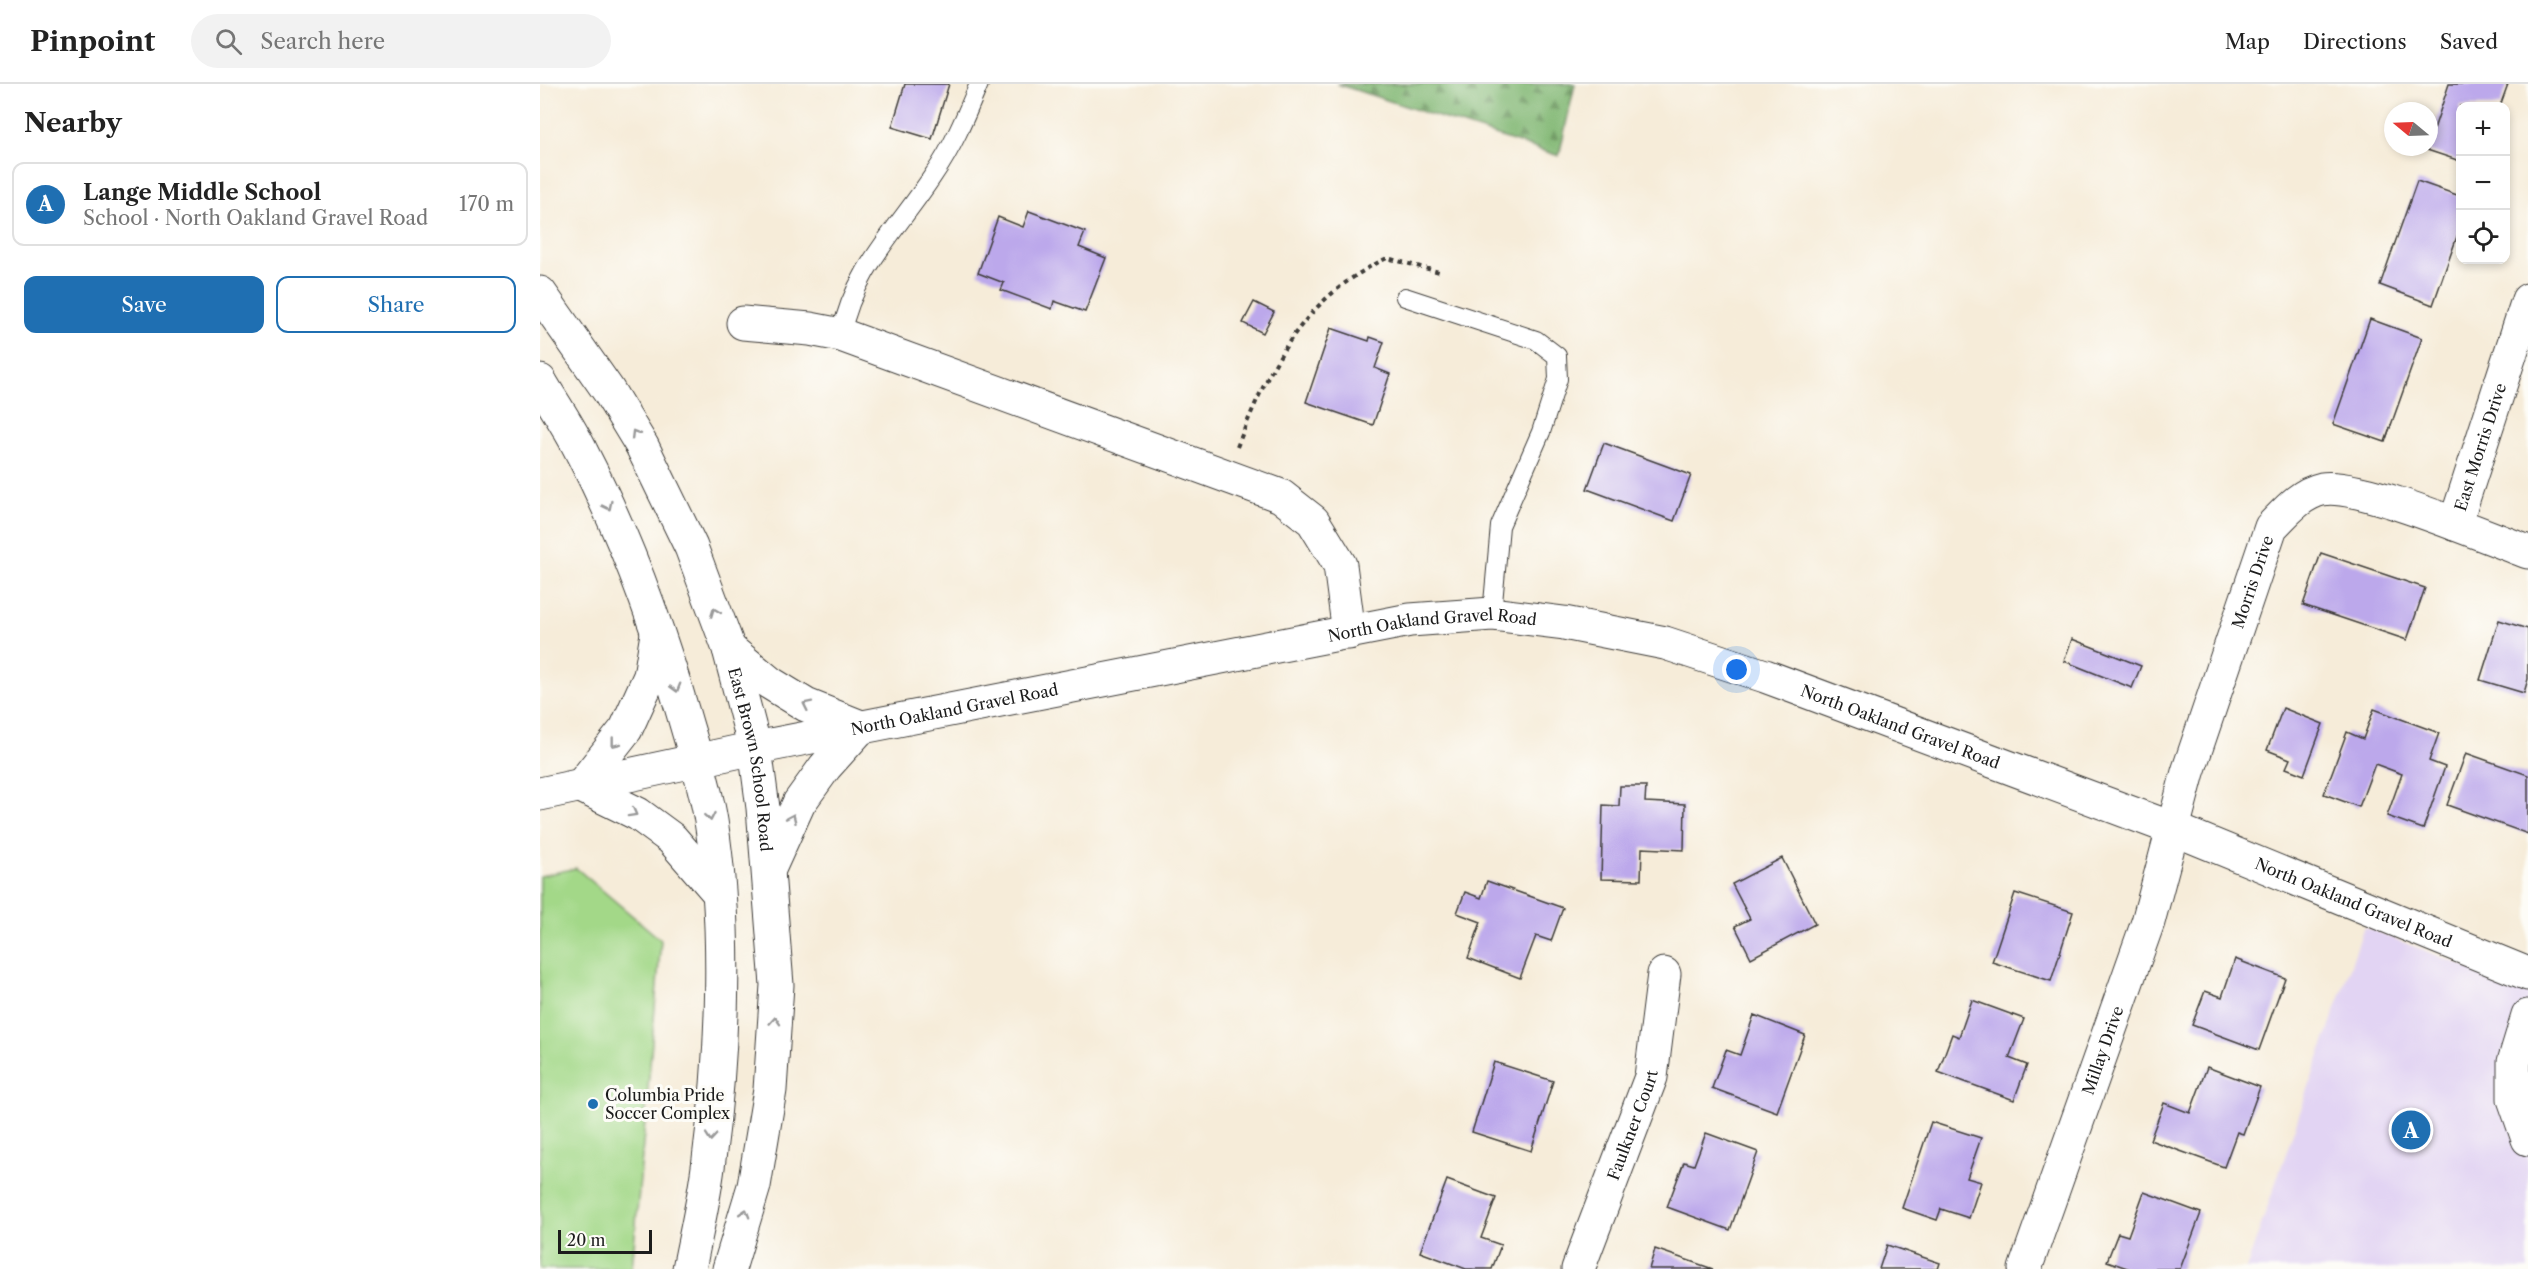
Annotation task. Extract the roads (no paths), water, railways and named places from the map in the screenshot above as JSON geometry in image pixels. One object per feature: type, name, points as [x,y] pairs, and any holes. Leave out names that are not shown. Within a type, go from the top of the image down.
[{"type":"street","name":"East Brown School Road","points":[[540,293],[608,390],[642,446],[691,547],[729,649],[755,748],[763,808],[777,985],[770,1090],[754,1186],[729,1269]]},
{"type":"street","name":"East Morris Drive","points":[[2455,524],[2528,300]]},
{"type":"street","points":[[743,323],[810,329],[841,335],[1281,496],[1313,521],[1340,565],[1349,633]]},
{"type":"street","points":[[540,381],[582,452],[615,520],[658,631],[697,760],[711,820],[718,892],[721,1030],[709,1160],[689,1269]]},
{"type":"street","name":"Morris Drive","points":[[2174,829],[2188,772],[2271,527],[2296,502],[2323,489],[2361,492],[2528,552]]},
{"type":"street","name":"North Oakland Gravel Road","points":[[540,794],[755,748],[1410,620],[1492,614],[1564,622],[1665,643],[1765,676],[2174,829],[2528,974]]},
{"type":"street","points":[[658,631],[650,676],[626,729],[581,786],[638,814],[672,839],[718,892]]},
{"type":"street","points":[[729,649],[770,683],[806,705],[861,727],[825,767],[799,803],[768,871]]},
{"type":"street","name":"Millay Drive","points":[[2025,1269],[2144,933],[2174,829]]},
{"type":"street","name":"Faulkner Court","points":[[1578,1269],[1651,1077],[1664,974]]},
{"type":"street","points":[[2528,1017],[2514,1062],[2514,1099],[2528,1139]]},
{"type":"lane","points":[[841,335],[845,312],[858,281],[935,173],[957,134],[979,84]]},
{"type":"lane","points":[[1405,297],[1536,340],[1557,356],[1558,379],[1541,432],[1500,526],[1492,614]]},
{"type":"place","name":"Columbia Pride Soccer Complex","points":[[593,1104]]},
{"type":"place","name":"Lange Middle School","points":[[2411,1130]]}]
